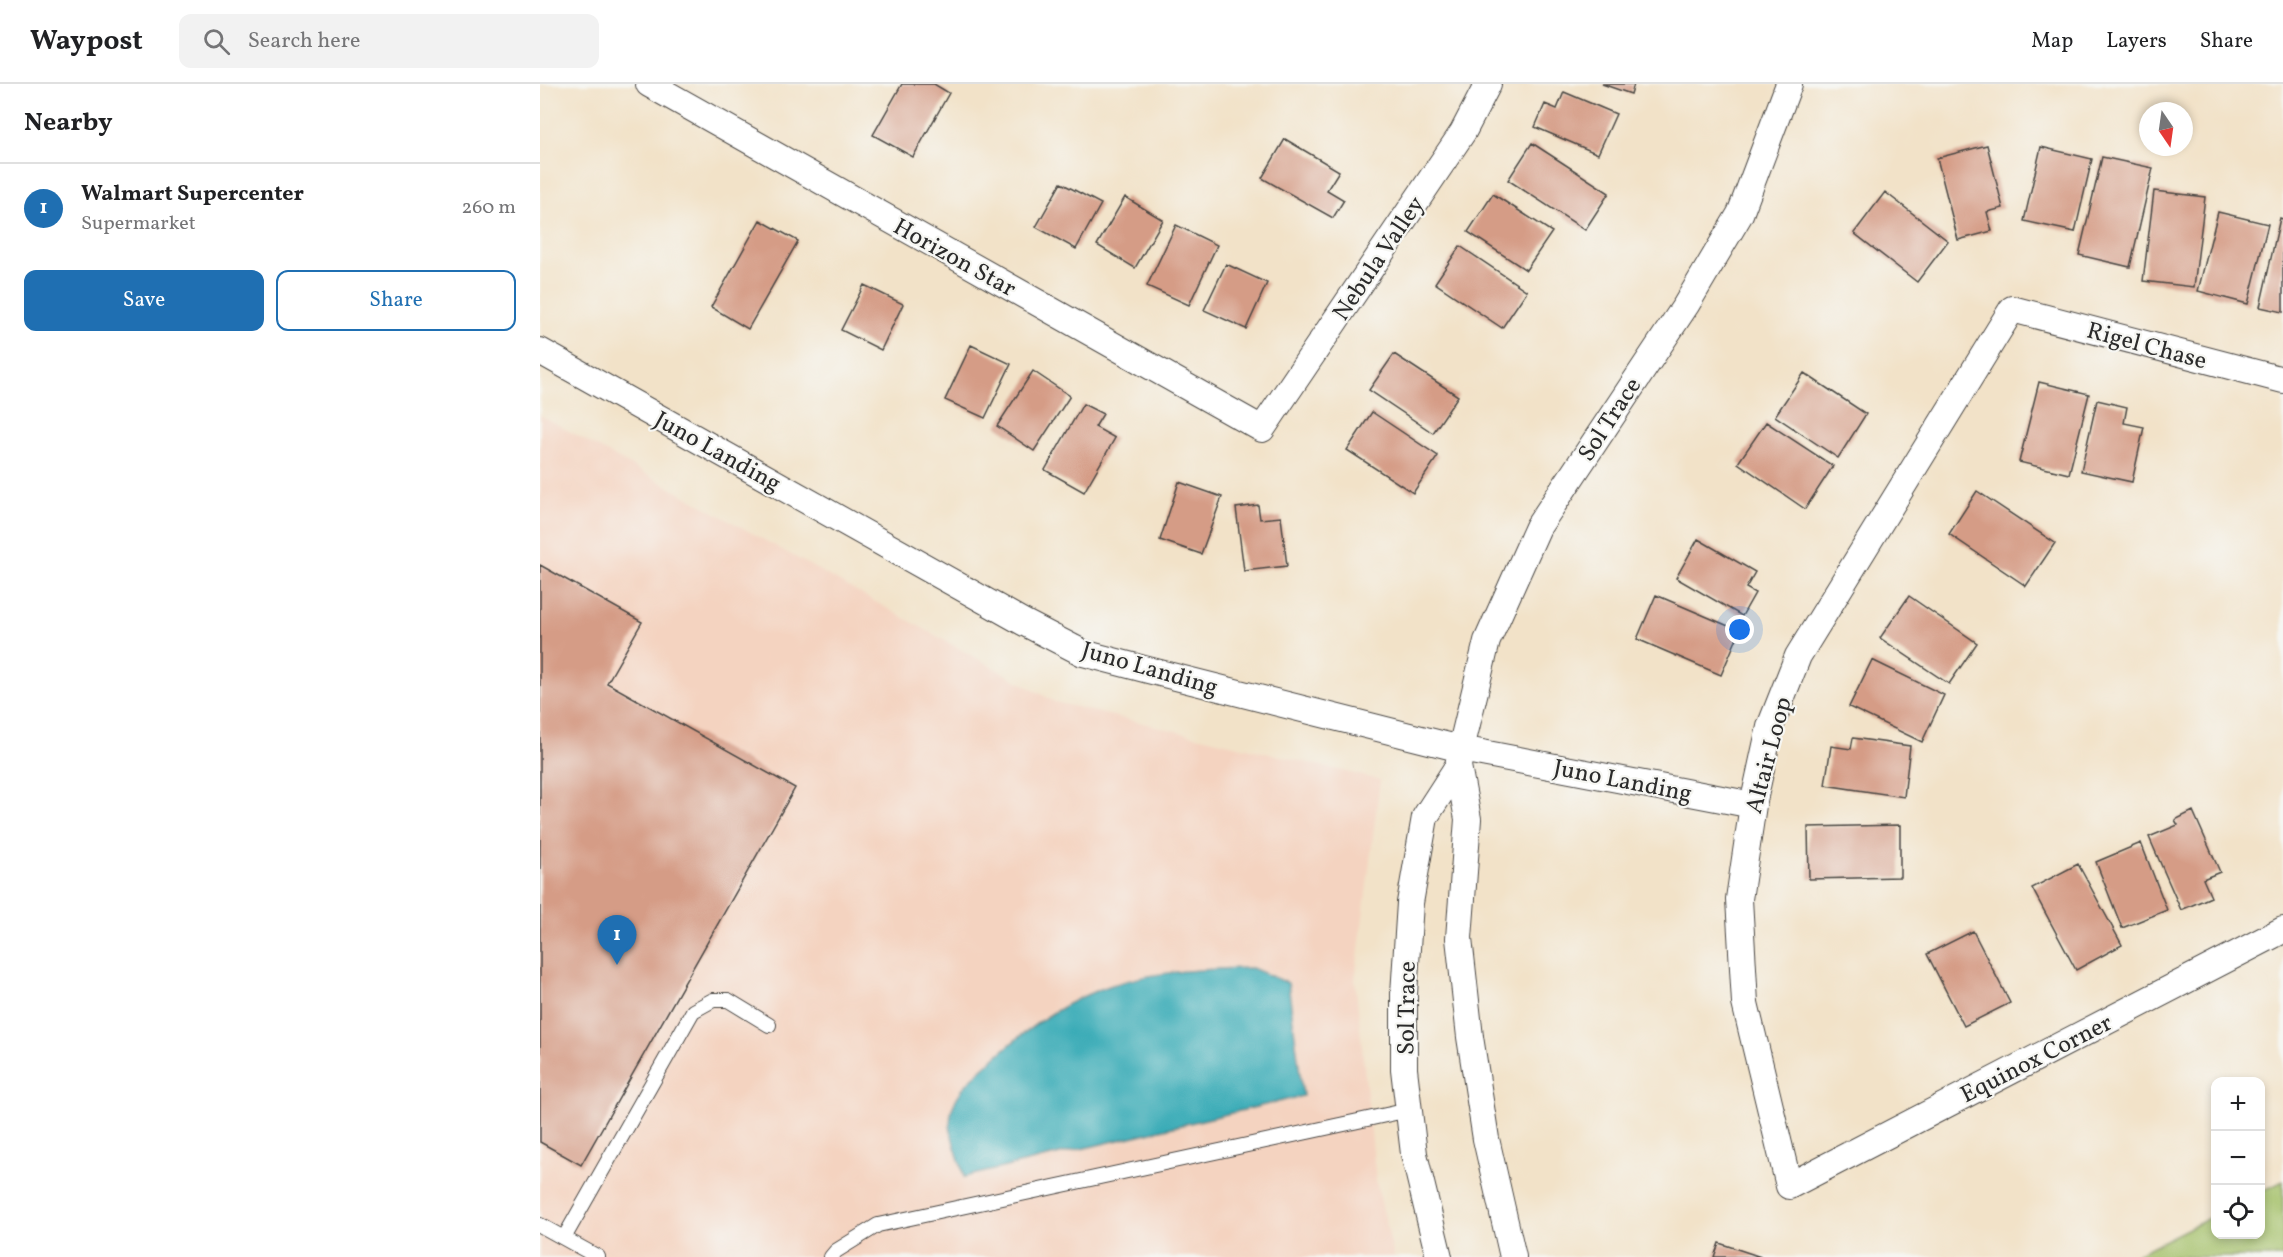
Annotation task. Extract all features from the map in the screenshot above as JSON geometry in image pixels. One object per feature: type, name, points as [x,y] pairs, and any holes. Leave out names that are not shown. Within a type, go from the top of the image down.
[{"type":"street","name":"Horizon Star","points":[[649,84],[1262,429]]},
{"type":"street","name":"Nebula Valley","points":[[1262,429],[1463,132],[1488,84]]},
{"type":"street","name":"Sol Trace","points":[[1439,1257],[1414,1154],[1404,1069],[1404,994],[1410,903],[1425,817],[1460,757],[1487,641],[1538,527],[1686,304],[1740,214],[1789,84]]},
{"type":"street","name":"Rigel Chase","points":[[2012,309],[2283,380]]},
{"type":"street","name":"Altair Loop","points":[[1789,1186],[1745,1003],[1739,899],[1752,805],[1770,727],[1798,656],[2012,309]]},
{"type":"street","name":"Juno Landing","points":[[540,351],[1023,622],[1083,652],[1460,757],[1752,805]]},
{"type":"street","name":"Sol Trace","points":[[1460,757],[1468,819],[1459,938],[1486,1139],[1513,1257]]},
{"type":"street","name":"Equinox Corner","points":[[1789,1186],[2283,930]]},
{"type":"lane","points":[[564,1238],[693,1011],[713,1000],[728,1000],[769,1025]]},
{"type":"lane","points":[[831,1257],[836,1251],[878,1225],[1409,1110]]},
{"type":"lane","points":[[540,1225],[598,1257]]},
{"type":"shaded area","points":[[540,415],[1055,702],[1380,780],[1355,980],[1376,1180],[1394,1257],[540,1257]]},
{"type":"green space","points":[[2283,1181],[2283,1257],[2131,1257],[2211,1217],[2211,1239],[2265,1239],[2265,1190]]},
{"type":"water","points":[[1252,968],[1288,983],[1303,1096],[964,1177],[950,1124],[954,1104],[963,1088],[1023,1034],[1053,1013],[1082,997],[1111,985],[1175,972]]},
{"type":"building","points":[[902,84],[934,84],[949,93],[913,157],[873,135]]},
{"type":"building","points":[[1602,84],[1634,84],[1631,94]]},
{"type":"building","points":[[1564,92],[1616,114],[1598,154],[1535,127],[1545,104],[1557,109]]},
{"type":"building","points":[[1285,139],[1339,171],[1327,190],[1344,200],[1333,218],[1262,178]]},
{"type":"building","points":[[1532,143],[1609,193],[1585,230],[1508,180]]},
{"type":"building","points":[[1987,145],[2003,208],[1987,212],[1992,231],[1958,240],[1937,158]]},
{"type":"building","points":[[2041,147],[2092,159],[2075,232],[2024,221]]},
{"type":"building","points":[[2102,157],[2153,168],[2130,267],[2079,255]]},
{"type":"building","points":[[1061,183],[1101,204],[1076,249],[1036,227]]},
{"type":"building","points":[[2154,191],[2205,197],[2194,287],[2143,281]]},
{"type":"building","points":[[1885,192],[1948,241],[1917,282],[1854,233]]},
{"type":"building","points":[[1493,194],[1552,232],[1526,270],[1468,232]]},
{"type":"building","points":[[1125,197],[1163,220],[1135,268],[1097,245]]},
{"type":"building","points":[[2218,212],[2268,224],[2248,304],[2198,291]]},
{"type":"building","points":[[2280,218],[2283,219],[2283,312],[2260,307]]},
{"type":"building","points":[[760,220],[798,241],[748,329],[711,307]]},
{"type":"building","points":[[1176,225],[1217,245],[1189,305],[1147,286]]},
{"type":"building","points":[[1460,246],[1527,291],[1502,328],[1435,283]]},
{"type":"building","points":[[1226,264],[1267,283],[1246,329],[1204,310]]},
{"type":"building","points":[[864,285],[903,304],[881,350],[841,330]]},
{"type":"building","points":[[971,345],[1011,364],[985,418],[945,400]]},
{"type":"building","points":[[1394,354],[1458,396],[1433,433],[1369,390]]},
{"type":"building","points":[[1033,371],[1070,396],[1034,451],[997,426]]},
{"type":"building","points":[[1804,373],[1866,414],[1838,458],[1775,416]]},
{"type":"building","points":[[2039,382],[2089,394],[2069,474],[2019,462]]},
{"type":"building","points":[[2097,400],[2127,407],[2124,423],[2144,427],[2132,482],[2081,471]]},
{"type":"building","points":[[1083,404],[1103,414],[1095,427],[1115,438],[1084,492],[1045,470]]},
{"type":"building","points":[[1372,412],[1438,456],[1413,493],[1347,450]]},
{"type":"building","points":[[1766,422],[1833,466],[1805,509],[1738,463]]},
{"type":"building","points":[[1179,482],[1222,497],[1201,554],[1160,540]]},
{"type":"building","points":[[1977,491],[2055,543],[2026,586],[1949,534]]},
{"type":"building","points":[[1258,505],[1260,519],[1281,517],[1287,566],[1244,571],[1236,508]]},
{"type":"building","points":[[1698,539],[1755,572],[1746,588],[1755,593],[1742,616],[1676,578]]},
{"type":"building","points":[[540,565],[642,622],[607,683],[795,788],[581,1165],[540,1142]]},
{"type":"building","points":[[1656,595],[1740,631],[1721,675],[1637,639]]},
{"type":"building","points":[[1909,596],[1977,643],[1949,684],[1880,638]]},
{"type":"building","points":[[1872,660],[1944,695],[1922,742],[1849,707]]},
{"type":"building","points":[[1853,738],[1910,746],[1904,797],[1825,785],[1831,746],[1851,749]]},
{"type":"building","points":[[2193,811],[2220,872],[2203,879],[2211,897],[2181,910],[2149,837],[2178,825],[2175,820]]},
{"type":"building","points":[[1900,825],[1900,877],[1809,879],[1808,827]]},
{"type":"building","points":[[2141,843],[2167,910],[2122,928],[2096,862]]},
{"type":"building","points":[[2078,864],[2122,945],[2076,970],[2032,888]]},
{"type":"building","points":[[1973,931],[2010,1003],[1964,1026],[1927,954]]},
{"type":"building","points":[[1719,1243],[1761,1257],[1714,1257]]},
{"type":"place","name":"Walmart Supercenter","points":[[617,965]]}]
